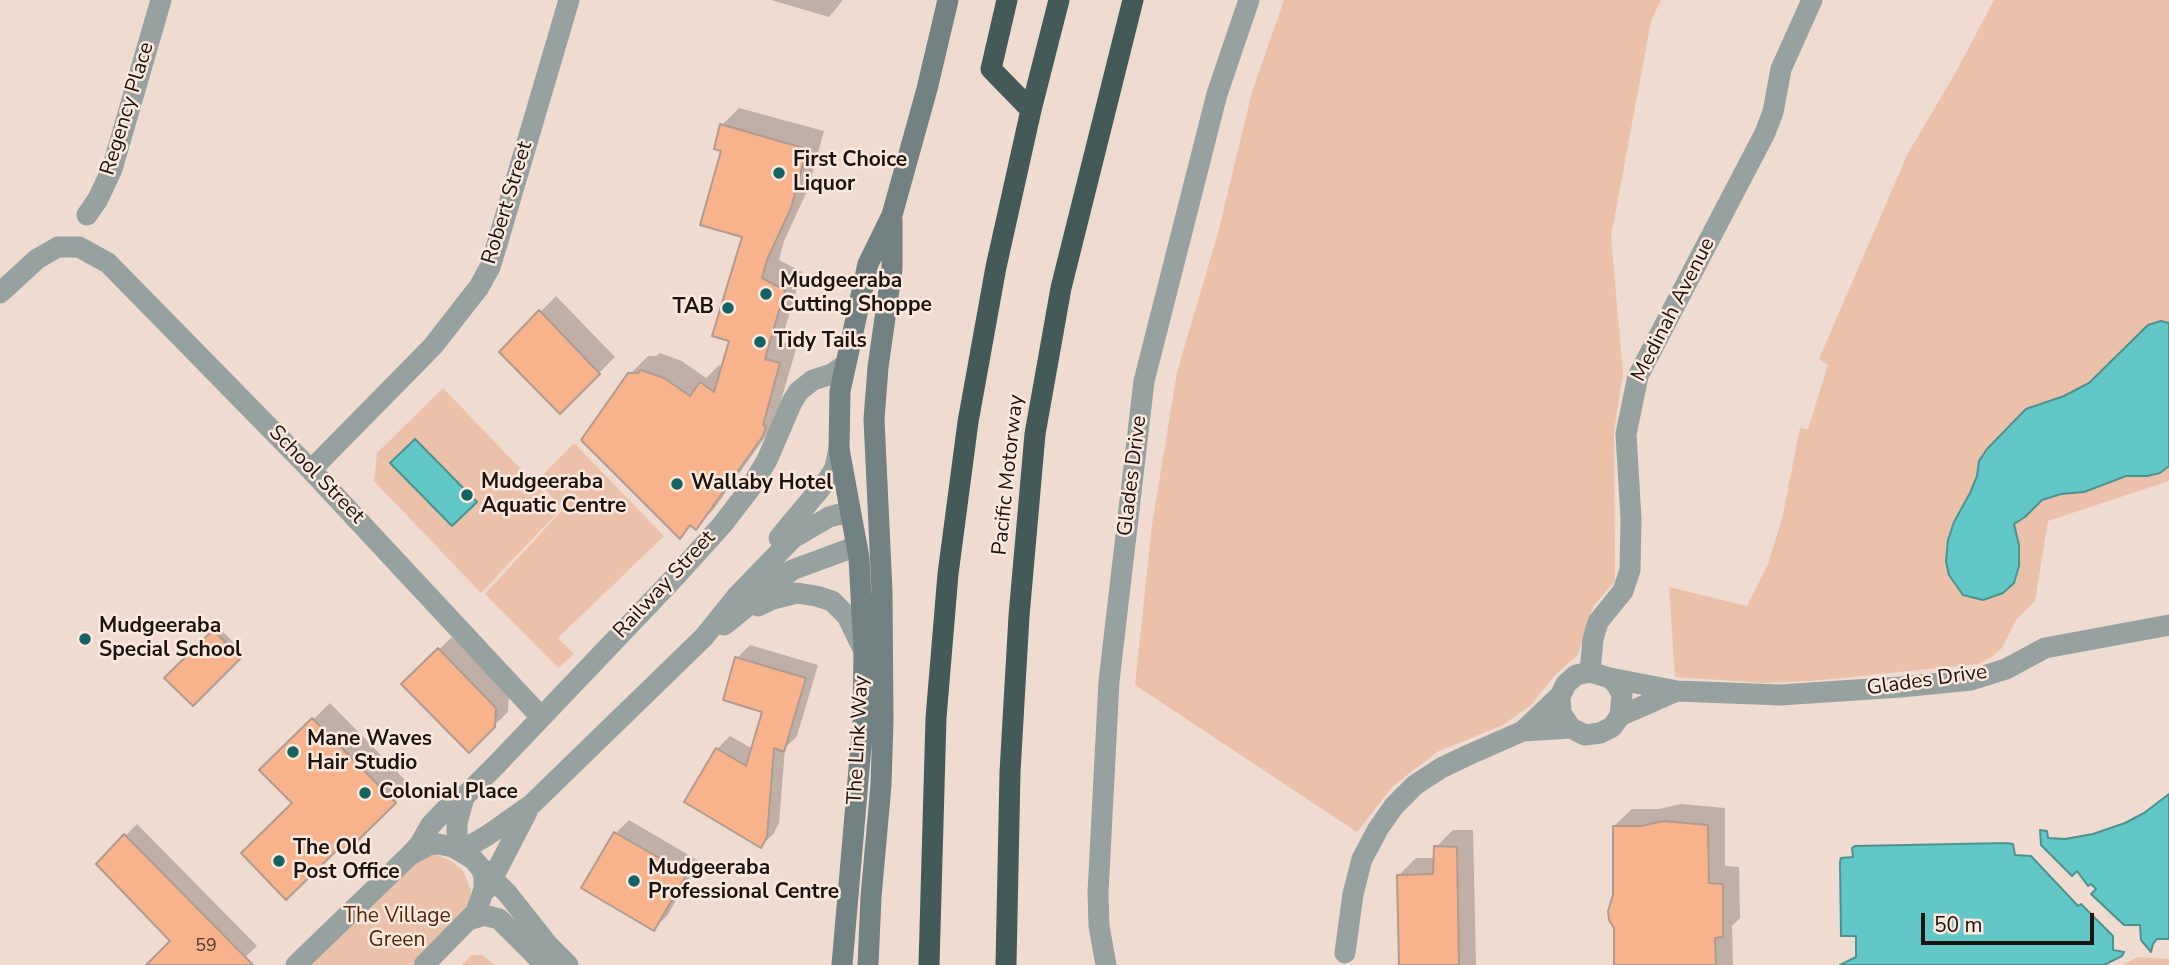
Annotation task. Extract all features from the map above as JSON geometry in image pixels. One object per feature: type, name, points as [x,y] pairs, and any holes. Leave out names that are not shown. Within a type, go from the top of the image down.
[{"type":"highway","points":[[1007,0],[991,69],[1031,110]]},
{"type":"highway","name":"Pacific Motorway","points":[[929,965],[936,718],[948,574],[972,396],[996,267],[1059,0]]},
{"type":"highway","name":"Pacific Motorway","points":[[1006,965],[1010,759],[1035,434],[1061,288],[1133,0]]},
{"type":"main road","points":[[879,530],[851,516],[839,449],[839,409],[845,365],[868,264],[892,215],[927,89],[948,0]]},
{"type":"main road","points":[[868,965],[881,785],[882,642],[874,409],[892,269],[892,215]]},
{"type":"main road","name":"The Link Way","points":[[842,965],[863,723],[864,651],[857,546],[851,516]]},
{"type":"main road","points":[[857,546],[879,530]]},
{"type":"street","name":"Regency Place","points":[[87,215],[112,169],[161,0]]},
{"type":"street","name":"Robert Street","points":[[311,470],[433,346],[479,287],[490,267],[569,0]]},
{"type":"street","name":"Glades Drive","points":[[1106,965],[1099,926],[1098,893],[1109,681],[1144,381],[1217,94],[1249,0]]},
{"type":"street","name":"Medinah Avenue","points":[[1600,675],[1593,639],[1598,622],[1623,591],[1630,570],[1632,519],[1626,434],[1638,376],[1765,133],[1773,112],[1781,69],[1812,0]]},
{"type":"street","name":"School Street","points":[[0,293],[49,251],[69,246],[79,247],[108,263],[311,470],[541,716]]},
{"type":"street","name":"Railway Street","points":[[296,965],[410,855],[436,819],[449,806],[464,797],[679,572],[722,525],[753,484],[799,391],[813,380],[845,365]]},
{"type":"street","points":[[459,850],[488,835],[532,804],[704,637],[772,546],[829,478],[835,468],[839,449]]},
{"type":"street","points":[[737,596],[782,548],[799,534],[829,517],[840,514],[851,516]]},
{"type":"street","points":[[723,625],[792,570],[857,546]]},
{"type":"street","points":[[704,637],[773,598],[809,594],[832,601],[843,610],[864,651]]},
{"type":"street","name":"Glades Drive","points":[[1345,953],[1353,894],[1362,859],[1394,806],[1415,785],[1441,768],[1523,731],[1560,696],[1566,684],[1577,675],[1600,675],[1677,691],[1817,694],[1971,680],[2006,669],[2045,648],[2169,625]]},
{"type":"street","points":[[1600,675],[1622,695],[1620,716]]},
{"type":"street","name":"Glades Drive","points":[[1523,731],[1571,728],[1585,734],[1600,733],[1612,727],[1620,716],[1677,691]]},
{"type":"street","points":[[1560,696],[1561,713],[1571,728]]},
{"type":"street","points":[[464,797],[457,823],[459,850],[485,871],[568,965]]},
{"type":"street","points":[[424,965],[469,920],[481,901],[485,881],[483,872],[532,804]]},
{"type":"street","name":"Railway Street","points":[[410,855],[433,844],[459,850]]},
{"type":"street","points":[[469,920],[484,915],[499,919],[545,965]]},
{"type":"green space","points":[[1284,0],[1661,0],[1651,21],[1611,237],[1623,373],[1614,432],[1615,581],[1593,607],[1578,655],[1554,676],[1531,705],[1503,725],[1437,752],[1392,787],[1357,832],[1135,685],[1152,525],[1177,372],[1218,233],[1252,92]]},
{"type":"green space","points":[[1994,0],[2169,0],[2169,481],[2048,521],[2035,601],[2016,620],[2002,648],[1978,664],[1811,681],[1763,683],[1675,677],[1669,587],[1747,606],[1768,564],[1782,519],[1800,428],[1808,429],[1828,365],[1819,359],[1908,153],[1956,72]]},
{"type":"green space","name":"Mudgeeraba Aquatic Centre","points":[[443,388],[560,510],[481,593],[374,481],[377,453]]},
{"type":"green space","points":[[574,443],[664,536],[558,638],[574,654],[558,668],[485,594],[563,509],[537,481]]},
{"type":"green space","name":"The Village Green","points":[[437,855],[451,861],[463,871],[471,890],[470,900],[463,913],[411,965],[311,965],[412,862]]},
{"type":"green space","points":[[471,955],[482,955],[495,965],[462,965]]},
{"type":"green space","points":[[2138,957],[2169,959],[2169,965],[2122,965]]},
{"type":"water","points":[[2161,321],[2169,323],[2169,466],[2160,473],[2126,476],[2084,492],[2061,494],[2042,500],[2014,524],[2019,545],[2019,566],[2014,583],[2003,593],[1983,600],[1963,595],[1949,575],[1946,561],[1948,540],[1977,476],[1979,461],[1987,449],[2026,409],[2064,396],[2089,383],[2148,325]]},
{"type":"water","points":[[415,439],[477,502],[452,526],[390,463]]},
{"type":"water","points":[[2169,794],[2169,939],[2157,939],[2151,952],[2141,940],[2140,925],[2124,925],[2091,894],[2096,889],[2091,884],[2088,886],[2077,871],[2072,876],[2041,845],[2040,830],[2047,831],[2048,838],[2065,839],[2093,834],[2144,813]]},
{"type":"water","points":[[2013,844],[2015,855],[2031,856],[2078,906],[2081,904],[2113,936],[2113,950],[2124,952],[2122,956],[2104,965],[1840,965],[1856,957],[1856,936],[1841,936],[1840,862],[1841,858],[1853,857],[1852,848]]},
{"type":"building","points":[[720,124],[807,149],[791,208],[767,260],[762,278],[785,290],[765,359],[780,363],[763,425],[766,426],[763,436],[696,530],[690,525],[680,539],[581,440],[628,373],[638,373],[641,370],[664,378],[690,396],[700,382],[714,392],[729,341],[712,336],[742,237],[700,225],[721,151],[714,149]]},
{"type":"building","points":[[539,310],[600,374],[560,414],[499,352]]},
{"type":"building","points":[[213,630],[241,658],[193,706],[164,678]]},
{"type":"building","points":[[438,648],[496,708],[495,727],[469,753],[401,684]]},
{"type":"building","points":[[735,657],[806,678],[784,752],[774,748],[767,837],[761,848],[684,802],[716,748],[746,766],[762,712],[723,700]]},
{"type":"building","points":[[312,718],[396,803],[343,855],[337,850],[286,900],[241,853],[292,803],[259,770]]},
{"type":"building","points":[[1663,821],[1708,825],[1709,883],[1723,884],[1723,937],[1715,938],[1716,965],[1614,965],[1614,928],[1608,911],[1613,895],[1613,826],[1641,826]]},
{"type":"building","name":"Mudgeeraba Professional Centre","points":[[614,832],[687,874],[654,931],[581,888]]},
{"type":"building","points":[[124,834],[253,965],[146,965],[170,941],[96,864]]},
{"type":"building","points":[[1434,846],[1457,847],[1459,965],[1399,965],[1397,875],[1433,874]]},
{"type":"place","name":"First Choice Liquor","points":[[779,173]]},
{"type":"place","name":"Mudgeeraba Cutting Shoppe","points":[[766,294]]},
{"type":"place","name":"TAB","points":[[728,308]]},
{"type":"place","name":"Tidy Tails","points":[[760,342]]},
{"type":"place","name":"Wallaby Hotel","points":[[677,484]]},
{"type":"place","name":"Mudgeeraba Aquatic Centre","points":[[467,495]]},
{"type":"place","name":"Mudgeeraba Special School","points":[[85,639]]},
{"type":"place","name":"Mane Waves Hair Studio","points":[[293,752]]},
{"type":"place","name":"Colonial Place","points":[[365,793]]},
{"type":"place","name":"The Old Post Office","points":[[279,861]]},
{"type":"place","name":"Mudgeeraba Professional Centre","points":[[634,881]]}]
